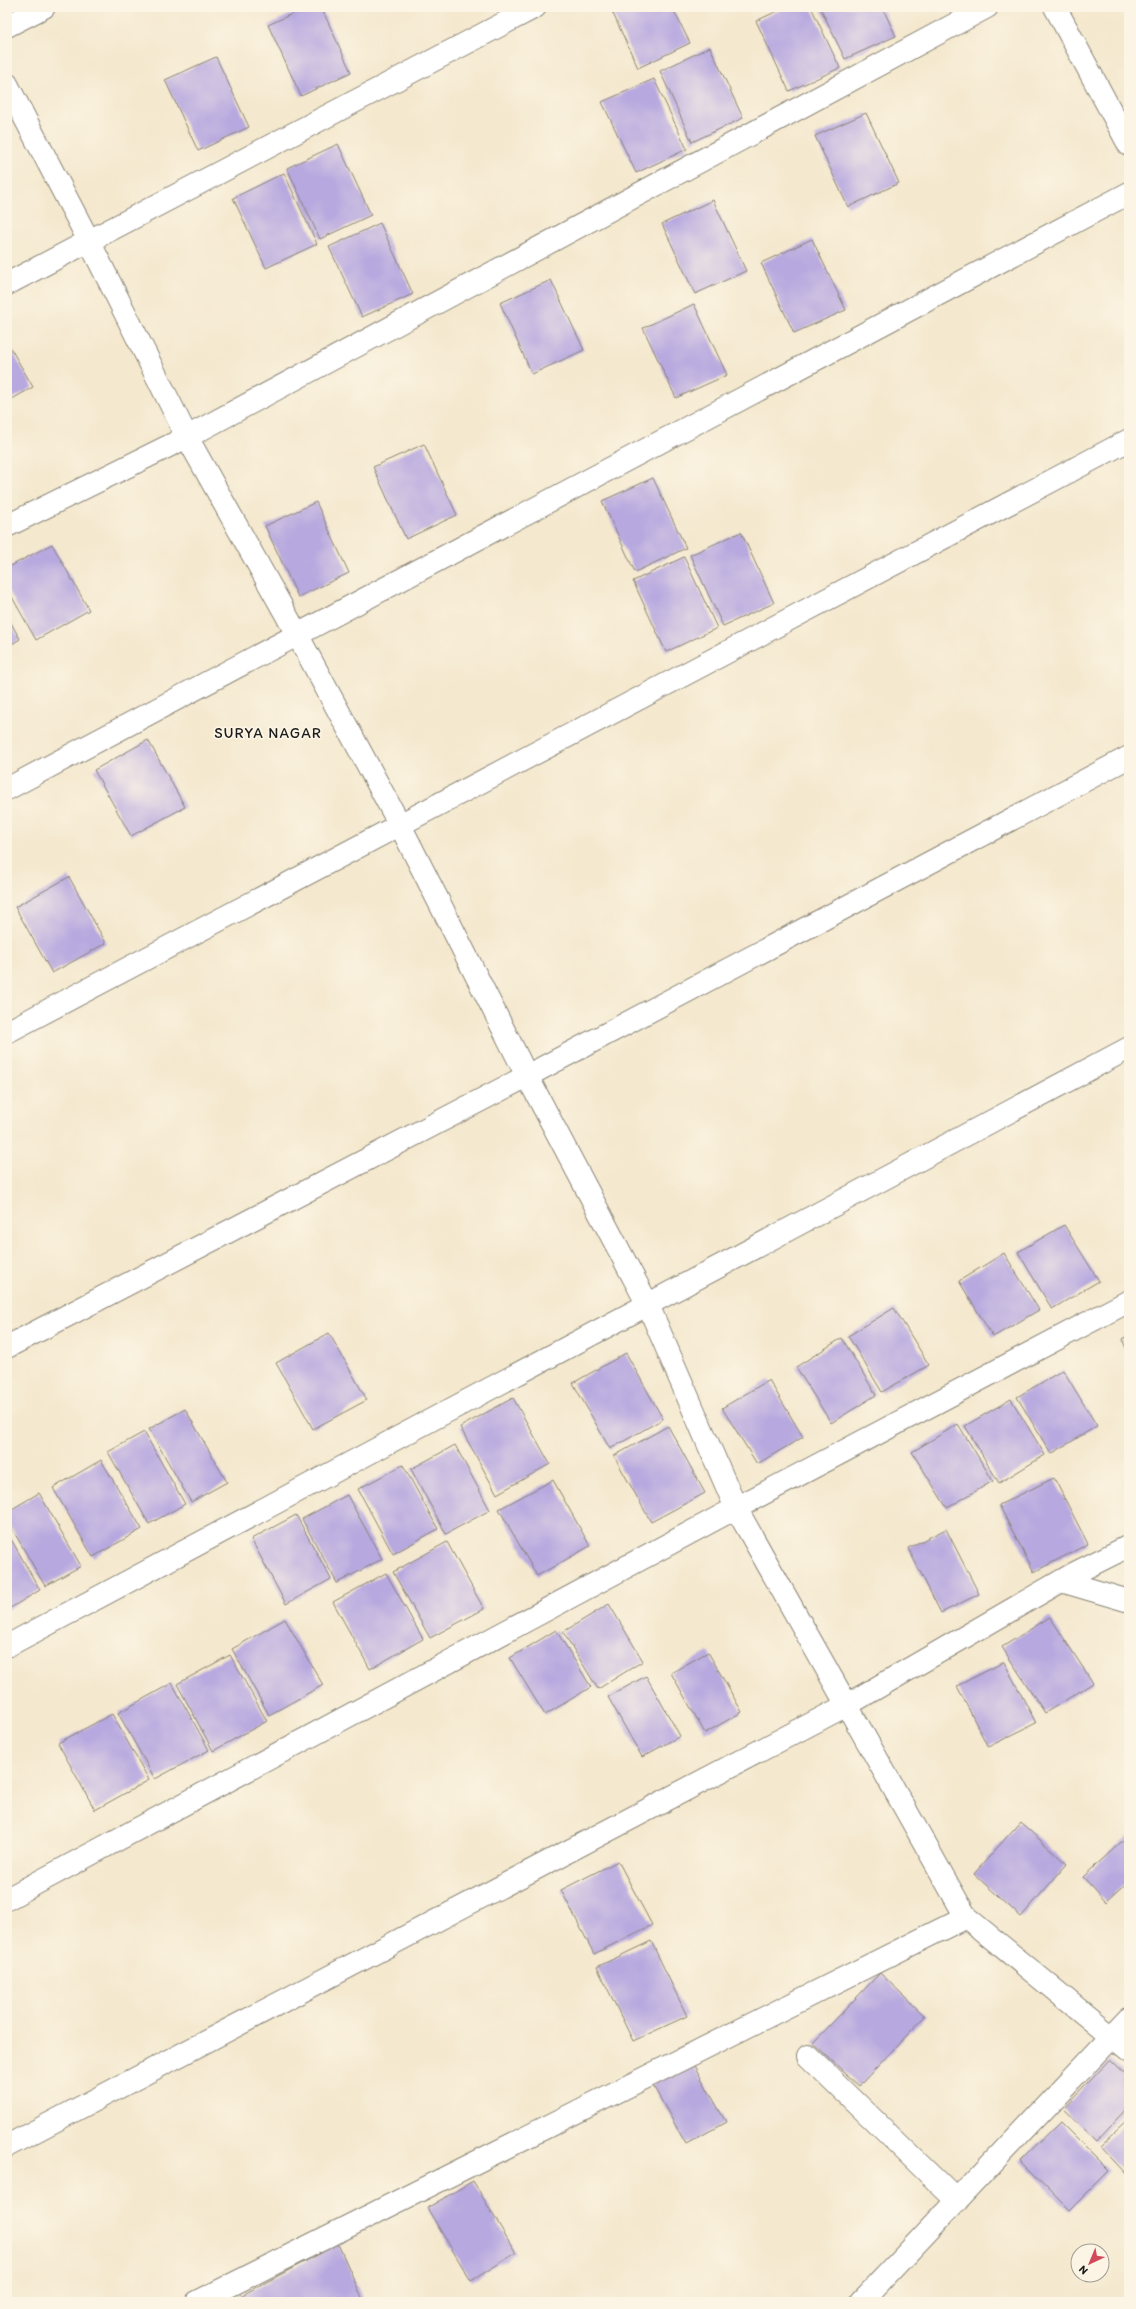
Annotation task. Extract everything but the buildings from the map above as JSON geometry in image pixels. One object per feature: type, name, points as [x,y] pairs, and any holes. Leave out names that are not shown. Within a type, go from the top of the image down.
[{"type":"street","points":[[7,26],[44,7]]},
{"type":"street","points":[[7,284],[535,7]]},
{"type":"street","points":[[7,526],[187,437],[987,7]]},
{"type":"street","points":[[1055,7],[1129,145]]},
{"type":"street","points":[[7,84],[89,240],[187,437],[298,636],[400,825],[527,1076],[648,1305],[736,1508],[966,1917],[1129,2051]]},
{"type":"street","points":[[7,789],[298,636],[1129,193]]},
{"type":"street","points":[[7,1032],[1129,440]]},
{"type":"street","points":[[7,1347],[527,1076],[1129,757]]},
{"type":"street","points":[[7,1646],[1129,1048]]},
{"type":"street","points":[[7,1899],[736,1508],[1129,1301]]},
{"type":"street","points":[[7,2146],[847,1705],[1061,1581],[1129,1546]]},
{"type":"street","points":[[1061,1581],[1129,1601]]},
{"type":"street","points":[[197,2302],[966,1917]]},
{"type":"street","points":[[861,2302],[1129,2018]]},
{"type":"street","points":[[808,2056],[956,2201]]},
{"type":"district","name":"SURYA NAGAR","points":[[268,733]]}]
